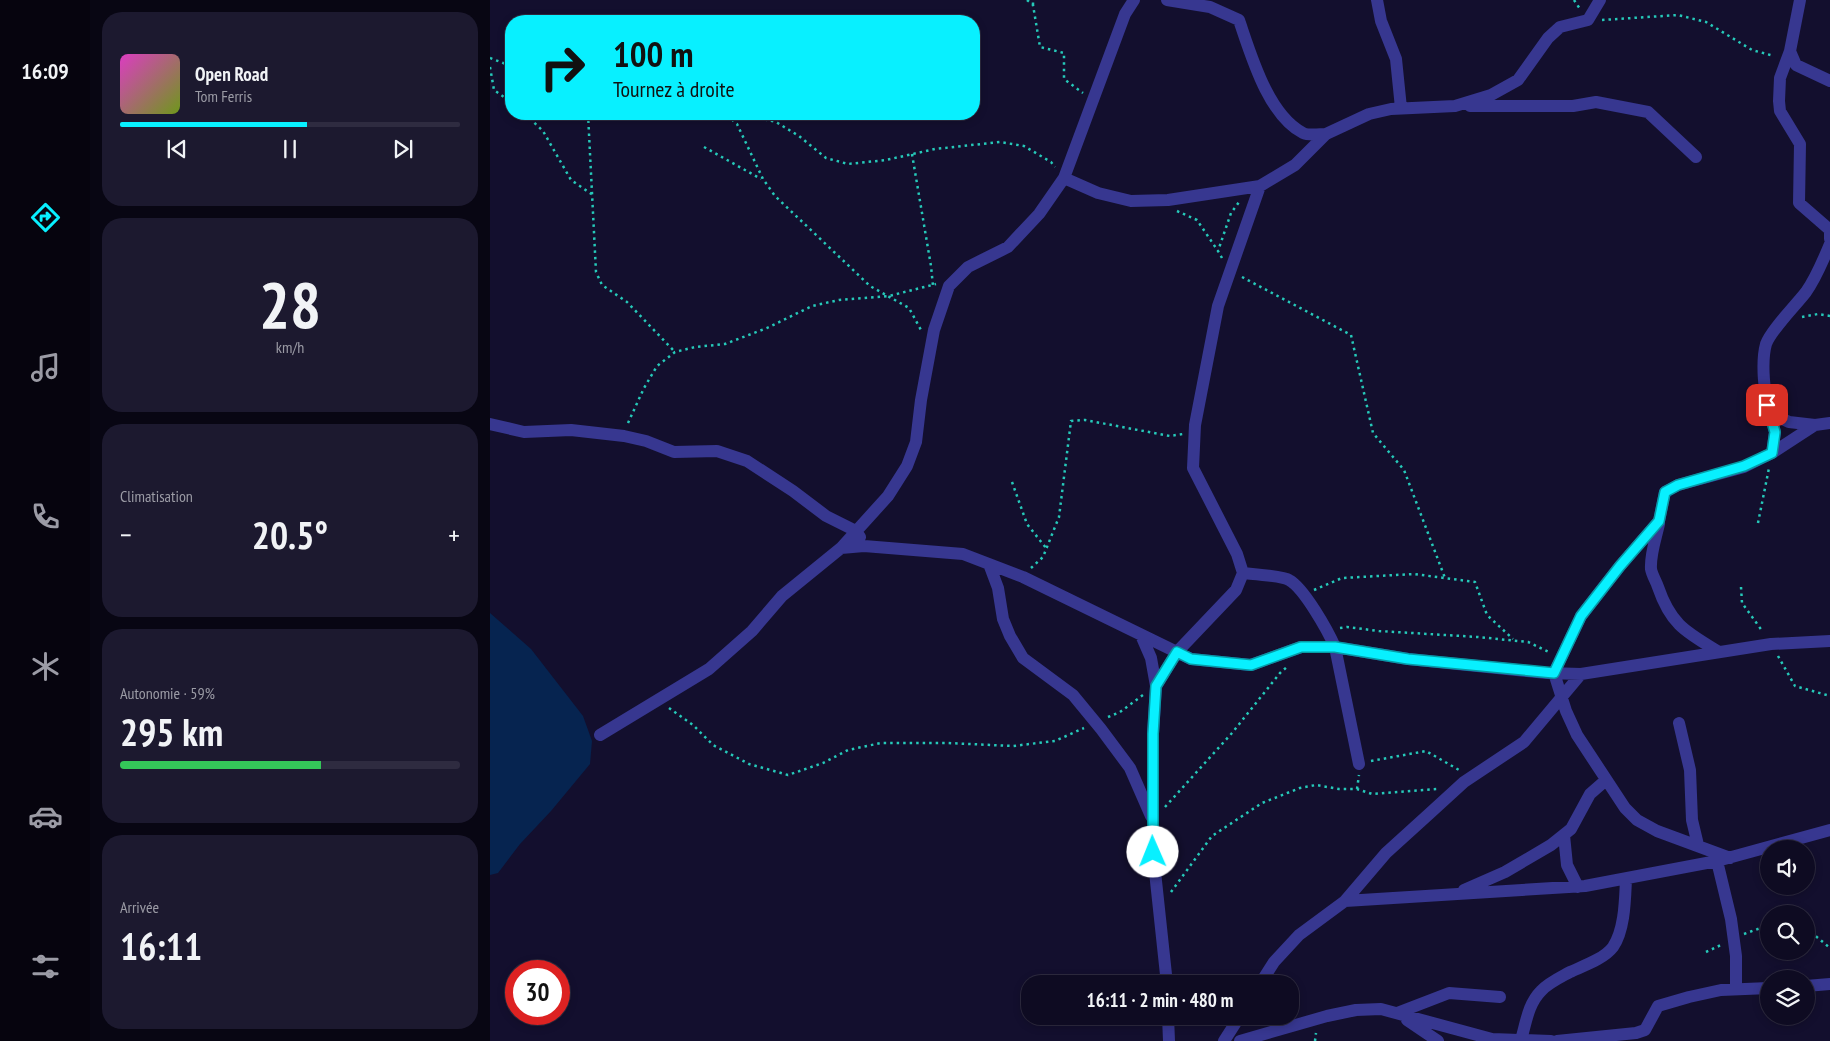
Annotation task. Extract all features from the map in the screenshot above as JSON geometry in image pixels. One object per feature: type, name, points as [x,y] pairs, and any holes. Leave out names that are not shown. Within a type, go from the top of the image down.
[{"type":"street","points":[[600,735],[710,669],[752,631],[782,596],[841,548],[888,496],[907,466],[916,442],[934,330],[949,286],[968,267],[1008,247],[1039,214],[1064,178],[1125,14],[1134,0]]},
{"type":"street","points":[[1167,0],[1210,8],[1239,20],[1265,88],[1284,119],[1305,134],[1326,134]]},
{"type":"street","points":[[1377,0],[1381,21],[1396,58],[1401,108]]},
{"type":"street","points":[[1455,106],[1491,95],[1518,80],[1548,38],[1560,26],[1588,20],[1600,0]]},
{"type":"street","points":[[1800,0],[1789,56],[1780,78],[1780,110],[1800,144],[1799,203],[1830,230],[1830,239]]},
{"type":"street","points":[[1789,56],[1796,65],[1830,81]]},
{"type":"street","points":[[1064,178],[1098,193],[1131,201],[1168,200],[1254,187],[1296,164],[1326,134],[1369,114],[1401,108],[1455,106],[1573,106],[1596,102],[1648,112],[1696,157]]},
{"type":"street","points":[[1156,686],[1177,652],[1236,590],[1242,573],[1237,554],[1193,468],[1195,432],[1218,306],[1229,270],[1255,202],[1254,187]]},
{"type":"street","points":[[1772,453],[1775,432],[1763,375],[1766,344],[1806,291],[1821,266],[1830,244]]},
{"type":"street","points":[[1770,413],[1789,422],[1815,425],[1830,423]]},
{"type":"street","points":[[490,424],[524,432],[571,430],[624,436],[646,441],[674,452],[717,451],[747,461],[793,491],[826,516],[856,531],[864,546]]},
{"type":"street","points":[[1719,652],[1686,632],[1671,616],[1651,570],[1652,555],[1665,492],[1678,485],[1744,466],[1772,453],[1815,425]]},
{"type":"street","points":[[1659,521],[1620,566],[1581,616],[1554,673],[1577,735],[1625,808],[1637,820],[1657,831],[1730,858]]},
{"type":"street","points":[[841,548],[864,546],[963,554],[1023,578],[1191,659],[1251,665],[1301,647],[1335,647],[1408,659],[1581,674],[1771,644],[1830,641]]},
{"type":"street","points":[[988,564],[998,588],[1003,619],[1023,658],[1073,695],[1096,723],[1130,768],[1152,820]]},
{"type":"street","points":[[1242,573],[1289,579],[1304,595],[1328,631],[1335,647],[1360,764]]},
{"type":"street","points":[[1141,635],[1151,658],[1156,686],[1153,734],[1153,852],[1166,975]]},
{"type":"street","points":[[1266,975],[1274,962],[1299,935],[1345,901],[1386,853],[1458,787],[1524,742],[1581,674]]},
{"type":"street","points":[[1679,723],[1690,770],[1692,820],[1698,845]]},
{"type":"street","points":[[1458,893],[1505,872],[1552,845],[1571,829],[1590,794],[1606,780]]},
{"type":"street","points":[[1345,901],[1578,887],[1717,861],[1830,830]]},
{"type":"street","points":[[1564,835],[1567,865],[1578,887]]},
{"type":"street","points":[[1717,861],[1732,928],[1736,956],[1736,990]]},
{"type":"street","points":[[1521,1040],[1530,1006],[1542,990],[1613,947],[1625,905],[1626,879]]},
{"type":"street","points":[[1815,985],[1830,984]]},
{"type":"street","points":[[1557,1041],[1610,1038],[1645,1030],[1658,1006],[1721,990],[1760,989]]},
{"type":"street","points":[[1397,1013],[1450,993],[1500,997]]},
{"type":"street","points":[[1240,1041],[1327,1016],[1356,1010],[1381,1009],[1492,1039],[1551,1041]]},
{"type":"street","points":[[1397,1013],[1438,1041]]},
{"type":"street","points":[[1168,1025],[1169,1041]]},
{"type":"street","points":[[1224,1041],[1234,1025]]},
{"type":"path","points":[[1027,0],[1033,5]]},
{"type":"path","points":[[1033,0],[1040,47],[1064,53],[1064,79],[1092,100]]},
{"type":"path","points":[[1588,20],[1678,15],[1706,22],[1752,50],[1789,56]]},
{"type":"path","points":[[490,58],[505,64]]},
{"type":"path","points":[[490,67],[494,90],[505,98]]},
{"type":"path","points":[[531,120],[543,131],[571,180],[592,195]]},
{"type":"path","points":[[588,120],[596,272],[602,285],[627,302],[675,352]]},
{"type":"path","points":[[733,120],[737,124],[763,180],[775,196],[870,286],[909,308],[931,347]]},
{"type":"path","points":[[764,120],[776,122],[799,136],[826,158],[848,164],[886,160],[935,149],[1000,142],[1024,146],[1051,162],[1064,178]]},
{"type":"path","points":[[704,147],[763,180]]},
{"type":"path","points":[[912,154],[932,266],[933,286],[943,304]]},
{"type":"path","points":[[1218,251],[1231,213],[1254,187]]},
{"type":"path","points":[[1172,209],[1197,220],[1229,270],[1351,335],[1372,433],[1404,470],[1444,578]]},
{"type":"path","points":[[624,436],[630,418],[657,366],[675,352],[694,347],[725,344],[767,328],[812,306],[839,300],[889,296],[933,286],[940,282]]},
{"type":"path","points":[[1780,324],[1803,316],[1818,314],[1830,316]]},
{"type":"path","points":[[1023,578],[1042,557],[1059,517],[1071,421],[1085,420],[1170,436],[1195,432]]},
{"type":"path","points":[[1758,523],[1772,453]]},
{"type":"path","points":[[1012,482],[1027,524],[1046,548]]},
{"type":"path","points":[[1304,595],[1342,578],[1414,574],[1475,582],[1487,615],[1514,640]]},
{"type":"path","points":[[1328,631],[1347,627],[1379,631],[1478,636],[1514,640],[1528,642],[1561,658]]},
{"type":"path","points":[[1152,820],[1232,733],[1280,673],[1293,662]]},
{"type":"path","points":[[657,700],[693,725],[714,745],[749,764],[788,775],[823,763],[848,750],[881,743],[948,743],[1013,746],[1055,741],[1120,712],[1156,686]]},
{"type":"path","points":[[1357,789],[1360,764],[1426,751],[1472,777]]},
{"type":"path","points":[[1160,909],[1187,868],[1212,836],[1262,803],[1300,788],[1316,785],[1339,789],[1357,789],[1372,794],[1458,787]]},
{"type":"path","points":[[1815,936],[1830,948]]},
{"type":"water","points":[[490,613],[531,649],[583,716],[592,741],[590,764],[551,811],[520,844],[498,873],[490,875]]},
{"type":"route","points":[[1153,852],[1153,734],[1156,686],[1177,652],[1191,659],[1251,665],[1301,647],[1335,647],[1408,659],[1554,673],[1581,616],[1620,566],[1659,521],[1665,492],[1678,485],[1744,466],[1772,453],[1775,432],[1767,405]]}]
